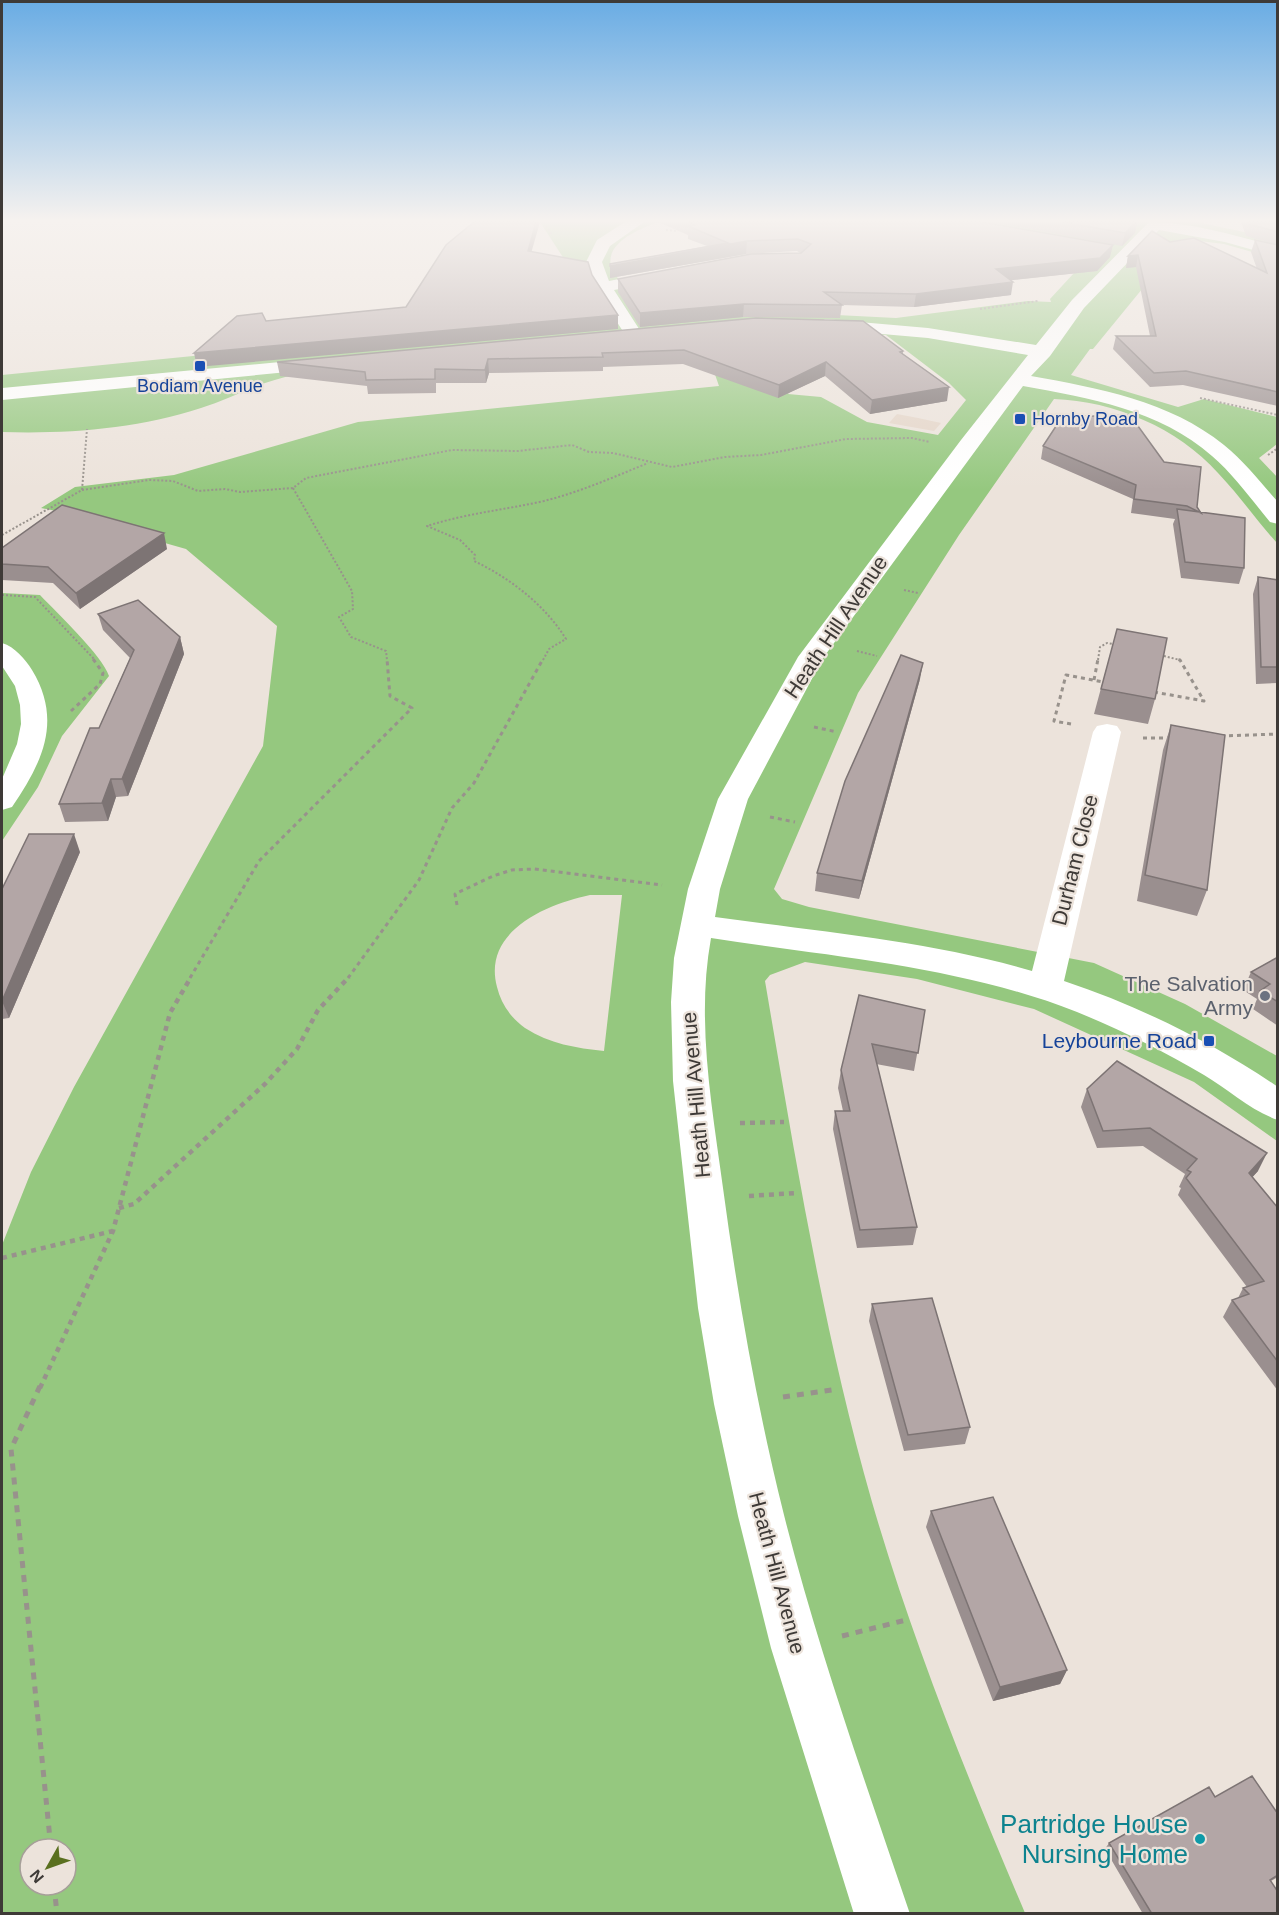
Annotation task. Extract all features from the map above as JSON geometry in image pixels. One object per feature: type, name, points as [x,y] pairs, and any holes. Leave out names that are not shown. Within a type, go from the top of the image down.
[{"type":"street","points":[[613,311],[624,336],[654,333]]},
{"type":"street","name":"Heath Hill Avenue","points":[[882,1914],[796,1648],[761,1516],[735,1404],[718,1308],[691,1080],[688,1002],[691,958],[704,890],[733,799],[787,697],[811,657],[964,449],[1043,352],[1073,311]]},
{"type":"street","points":[[806,323],[928,333],[1043,352]]},
{"type":"street","points":[[2,394],[336,363]]},
{"type":"street","points":[[1020,380],[1116,401],[1164,418],[1194,432],[1229,461],[1278,517]]},
{"type":"street","points":[[2,651],[28,685],[35,720],[32,742],[23,764],[2,801]]},
{"type":"street","name":"Durham Close","points":[[1047,988],[1051,956],[1107,732]]},
{"type":"street","points":[[698,925],[942,962],[1047,988],[1100,1008],[1165,1038],[1221,1069],[1278,1106]]},
{"type":"path","points":[[1192,400],[1202,397],[1278,415]]},
{"type":"path","points":[[82,490],[87,429]]},
{"type":"path","points":[[2,535],[82,490],[96,490],[149,480],[173,481],[198,491],[212,492],[293,488],[306,478],[452,450],[518,451],[572,445],[589,452],[613,453],[672,467],[693,465],[725,457],[761,456],[862,438],[912,438],[964,449]]},
{"type":"path","points":[[119,1208],[134,1204],[288,1062],[318,1010],[344,983],[419,880],[453,808],[474,783],[549,649],[566,639],[536,603],[490,567],[474,561],[475,555],[460,540],[427,526],[465,514],[543,501],[581,490],[648,463]]},
{"type":"path","points":[[50,1837],[11,1449],[113,1231],[170,1013],[259,861],[411,708],[390,696],[386,651],[351,637],[339,617],[353,609],[352,591],[293,488]]},
{"type":"path","points":[[2,595],[35,597],[100,666],[103,676],[100,684],[65,716]]},
{"type":"path","points":[[1094,680],[1102,644],[1127,647]]},
{"type":"path","points":[[1154,692],[1204,701],[1180,660],[1159,655]]},
{"type":"path","points":[[1103,682],[1066,675],[1054,721],[1148,738],[1184,737]]},
{"type":"path","points":[[1219,736],[1278,734]]},
{"type":"path","points":[[457,905],[455,894],[476,883],[512,870],[534,869],[625,881]]},
{"type":"path","points":[[2,1258],[113,1231]]},
{"type":"path","points":[[735,1404],[838,1389]]},
{"type":"path","points":[[796,1648],[906,1620]]},
{"type":"path","points":[[55,1897],[57,1914]]},
{"type":"shaded area","points":[[897,414],[941,423],[934,431],[889,423]]},
{"type":"green space","points":[[404,311],[788,311],[896,318],[948,311],[1124,311],[1093,349],[1090,349],[1071,375],[1178,407],[1204,399],[1277,417],[1277,444],[1259,458],[1277,477],[1277,543],[1202,457],[1164,430],[1122,411],[1077,401],[1054,399],[959,535],[858,693],[774,889],[782,899],[809,907],[1094,963],[1185,1004],[1277,1056],[1277,1141],[1194,1082],[1034,1009],[917,979],[805,962],[770,975],[765,981],[811,1243],[839,1373],[872,1502],[923,1659],[1025,1913],[2,1913],[2,1245],[31,1172],[74,1087],[263,746],[277,626],[186,549],[112,528],[118,523],[41,508],[75,487],[174,475],[358,422],[719,386],[702,337],[296,375],[260,385],[201,408],[152,421],[77,431],[2,432],[2,375],[274,348]],"holes":[[[839,332],[886,335],[949,383],[966,400],[938,435],[867,422],[821,397],[788,394]],[[590,895],[622,895],[604,1051],[563,1044],[544,1038],[525,1028],[507,1010],[497,987],[495,967],[499,950],[508,936],[522,923],[555,905]]]},
{"type":"green space","points":[[2,593],[40,595],[89,646],[109,676],[62,736],[38,787],[2,841]]},
{"type":"building","points":[[362,311],[616,311],[618,315],[194,353],[237,316],[262,313],[266,321]]},
{"type":"building","points":[[1151,311],[1278,311],[1278,392],[1186,371],[1154,373],[1116,336],[1156,336]]},
{"type":"building","points":[[756,318],[863,321],[903,351],[900,352],[949,387],[872,400],[826,362],[779,385],[684,350],[602,353],[603,357],[488,359],[485,370],[435,369],[435,379],[366,380],[365,372],[277,362]]},
{"type":"building","points":[[1130,415],[1164,462],[1201,467],[1197,507],[1201,513],[1187,506],[1134,499],[1136,485],[1043,446],[1062,417]]},
{"type":"building","points":[[62,505],[164,533],[76,593],[48,567],[2,564],[2,548]]},
{"type":"building","points":[[1177,509],[1245,518],[1244,568],[1185,562]]},
{"type":"building","points":[[1258,577],[1278,580],[1278,667],[1261,667]]},
{"type":"building","points":[[138,600],[180,637],[122,779],[111,779],[102,803],[59,804],[90,728],[99,728],[134,650],[98,614]]},
{"type":"building","points":[[1117,629],[1167,638],[1155,699],[1101,689]]},
{"type":"building","points":[[901,655],[923,663],[862,881],[817,873],[845,781]]},
{"type":"building","points":[[1171,725],[1225,735],[1207,890],[1145,875]]},
{"type":"building","points":[[29,834],[74,834],[2,1001],[2,889]]},
{"type":"building","points":[[1278,957],[1278,1002],[1260,991],[1270,984],[1251,972]]},
{"type":"building","points":[[859,995],[925,1010],[918,1053],[872,1044],[917,1227],[860,1230],[835,1111],[850,1111],[841,1070]]},
{"type":"building","points":[[1117,1061],[1267,1153],[1249,1173],[1278,1208],[1278,1362],[1232,1300],[1249,1294],[1243,1288],[1264,1281],[1186,1178],[1191,1172],[1187,1170],[1197,1159],[1150,1128],[1103,1131],[1087,1089]]},
{"type":"building","points":[[932,1298],[970,1427],[908,1435],[872,1304]]},
{"type":"building","points":[[993,1497],[1067,1670],[1000,1687],[931,1511]]},
{"type":"building","name":"Partridge House Nursing Home","points":[[1252,1776],[1278,1814],[1278,1875],[1270,1880],[1278,1892],[1278,1914],[1152,1914],[1109,1843],[1209,1787],[1215,1797]]},
{"type":"place","name":"Bodiam Avenue","points":[[200,366]]},
{"type":"place","name":"Hornby Road","points":[[1020,419]]},
{"type":"place","name":"The Salvation Army","points":[[1265,996]]},
{"type":"place","name":"Leybourne Road","points":[[1209,1041]]},
{"type":"place","name":"Partridge House Nursing Home","points":[[1200,1839]]}]
